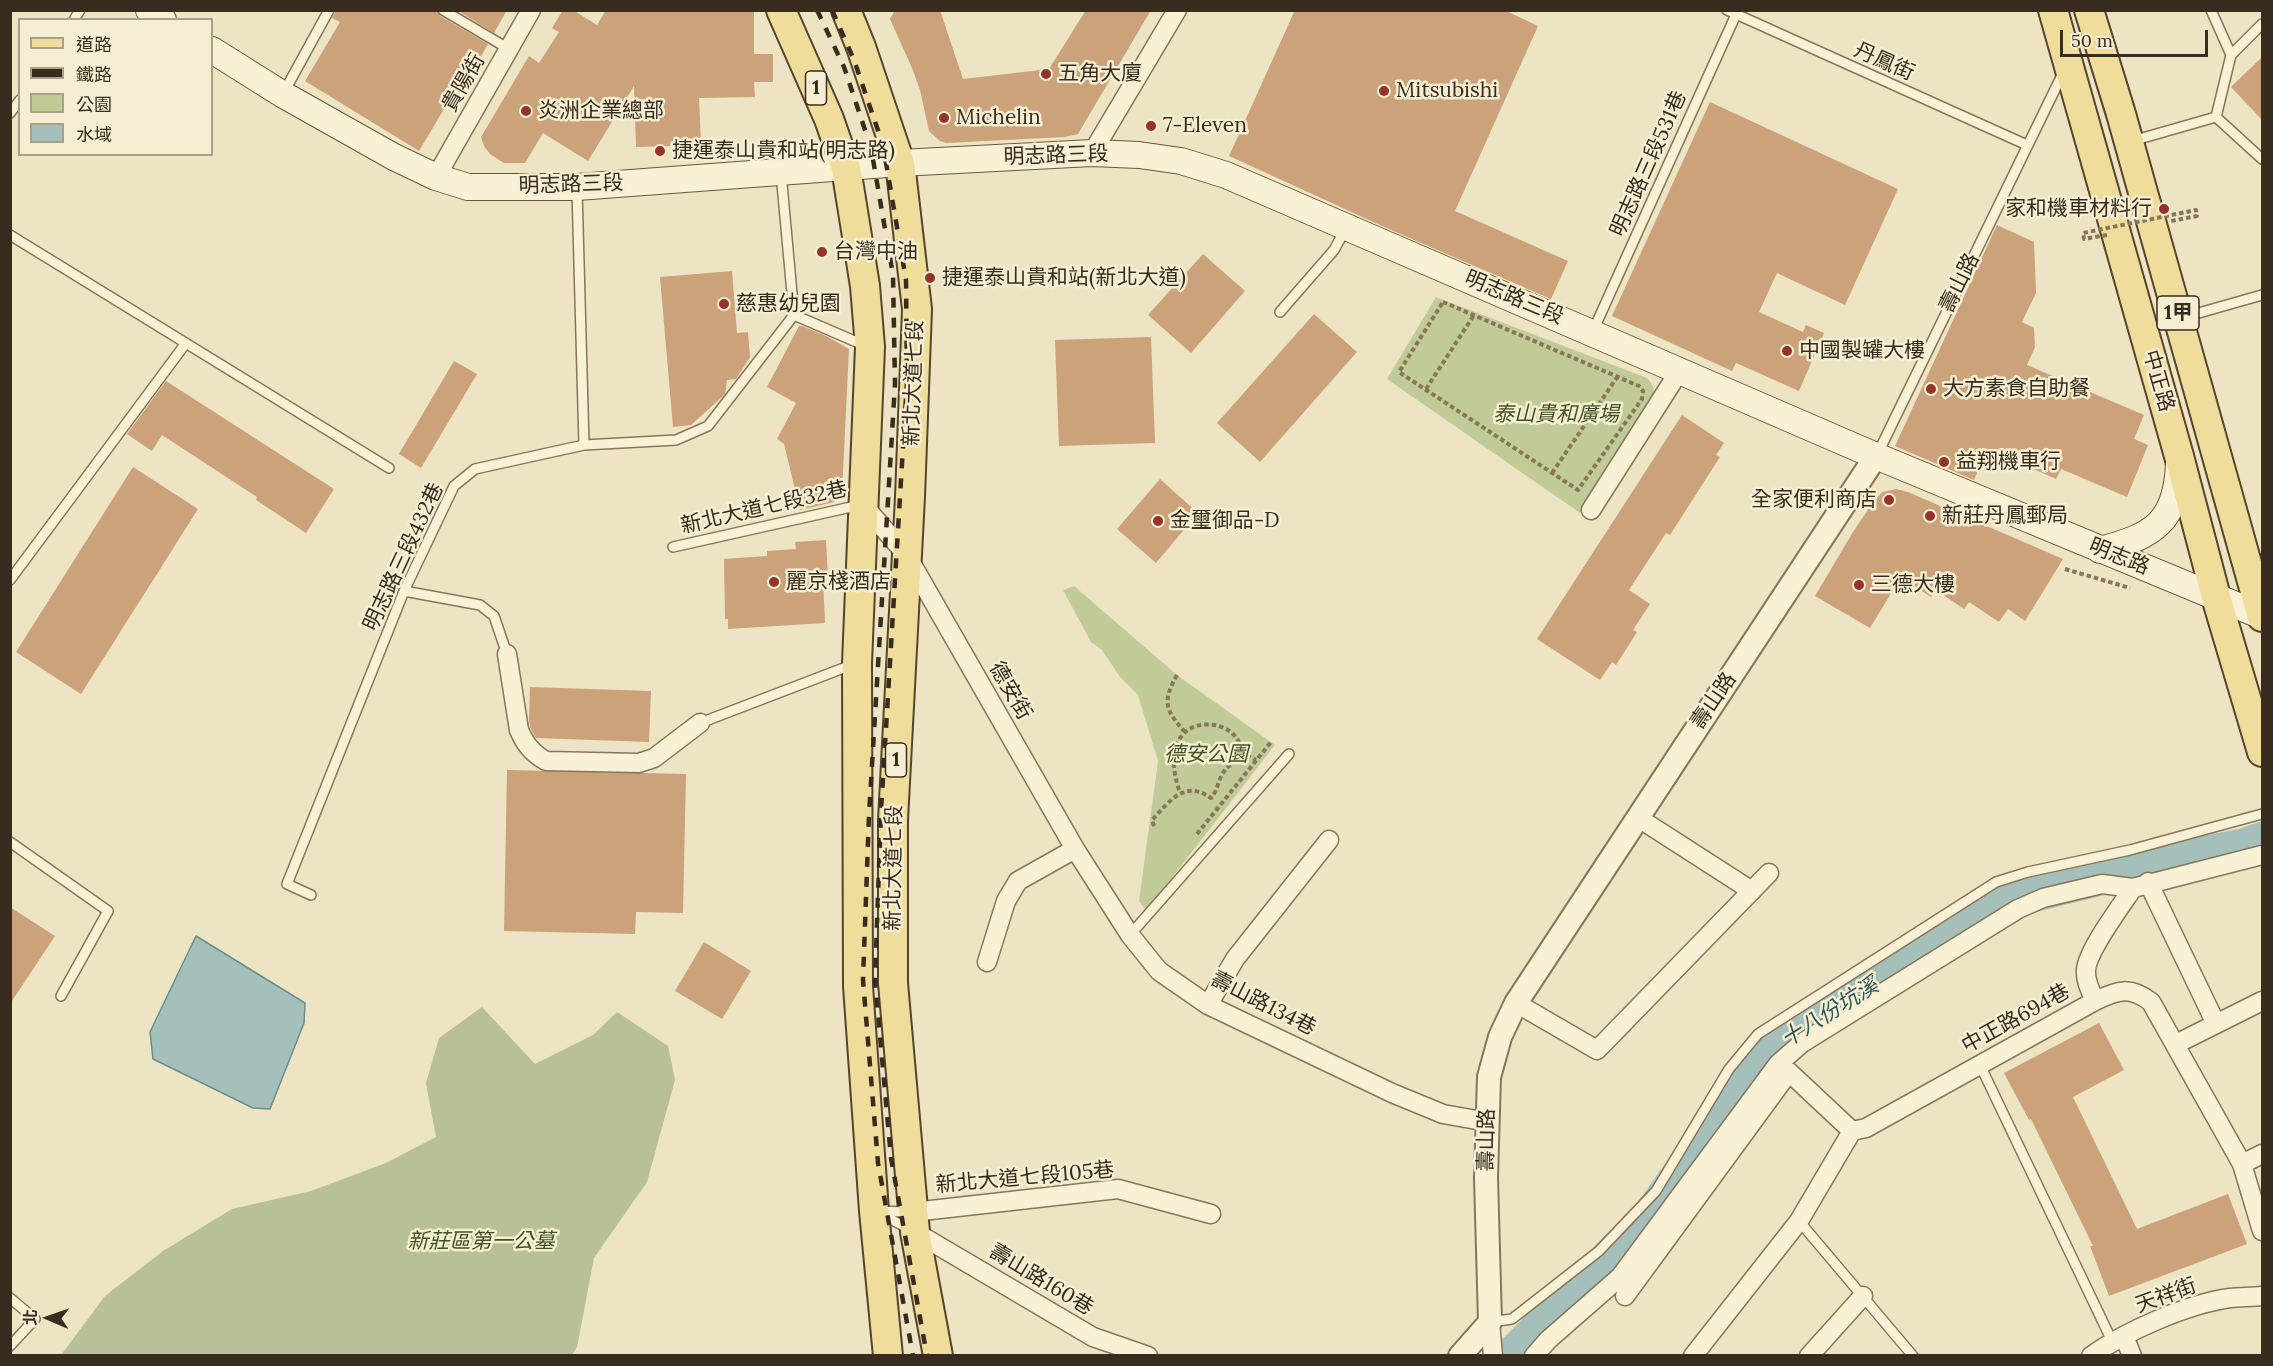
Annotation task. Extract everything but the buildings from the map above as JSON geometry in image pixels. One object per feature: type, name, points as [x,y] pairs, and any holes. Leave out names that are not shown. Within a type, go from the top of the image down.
[{"type":"main road","name":"1","points":[[781,10],[825,109],[846,168]]},
{"type":"main road","name":"1","points":[[846,10],[861,47],[900,163]]},
{"type":"main road","name":"中正路","points":[[2053,10],[2179,456],[2216,597],[2262,752]]},
{"type":"main road","name":"中正路","points":[[2089,10],[2129,142],[2262,617]]},
{"type":"main road","name":"明志路三段","points":[[213,51],[282,94],[394,157],[436,177],[468,187],[577,188],[900,163],[1092,153],[1139,155],[1181,161],[1226,175],[1347,226],[1876,456]]},
{"type":"main road","name":"新北大道七段","points":[[900,163],[917,309],[893,820],[893,982],[914,1222],[927,1304],[939,1356]]},
{"type":"main road","name":"新北大道七段","points":[[846,168],[865,286],[870,347],[857,663],[858,986],[874,1211],[888,1356]]},
{"type":"main road","name":"明志路","points":[[1876,456],[2262,617]]},
{"type":"main road","points":[[2100,550],[2130,542],[2153,529],[2169,511],[2178,488],[2179,456]]},
{"type":"street","name":"貴陽街","points":[[436,177],[531,10]]},
{"type":"street","points":[[1092,153],[1177,10]]},
{"type":"street","points":[[1591,510],[1680,370]]},
{"type":"street","name":"壽山路","points":[[1490,1328],[1486,1178],[1489,1077],[1500,1037],[1516,1003],[1876,456]]},
{"type":"street","name":"德安街","points":[[862,504],[906,554],[1075,849]]},
{"type":"street","points":[[507,654],[519,729],[533,753],[546,761],[639,763],[654,758],[700,723]]},
{"type":"street","points":[[1637,817],[1752,891]]},
{"type":"street","points":[[1208,1005],[1234,959],[1329,840]]},
{"type":"street","points":[[987,962],[1006,901],[1018,881],[1075,849]]},
{"type":"street","name":"壽山路134巷","points":[[1075,849],[1130,935],[1159,971],[1208,1005],[1392,1093],[1443,1114],[1488,1122]]},
{"type":"street","points":[[1534,1356],[1548,1340],[1620,1277],[1772,1072],[1802,1043],[2018,909],[2043,898],[2102,884],[2140,885],[2262,855]]},
{"type":"street","points":[[1516,1003],[1597,1050],[1769,873]]},
{"type":"street","points":[[2140,885],[2216,1024]]},
{"type":"street","name":"中正路694巷","points":[[1852,1131],[1866,1128],[2095,1001],[2088,985],[2086,969],[2091,952],[2140,885]]},
{"type":"street","points":[[2095,1001],[2114,992],[2128,991],[2140,994],[2151,1002],[2242,1164],[2262,1231]]},
{"type":"street","points":[[2176,1044],[2262,1001]]},
{"type":"street","points":[[1625,1296],[1790,1072],[1852,1131],[1799,1221],[1693,1356]]},
{"type":"street","points":[[2242,1164],[2262,1154]]},
{"type":"street","name":"新北大道七段105巷","points":[[914,1222],[1118,1189],[1211,1214]]},
{"type":"street","name":"壽山路160巷","points":[[914,1222],[1093,1337],[1148,1356]]},
{"type":"street","points":[[1809,1356],[1863,1296]]},
{"type":"street","name":"天祥街","points":[[2091,1356],[2118,1338],[2191,1308],[2229,1298],[2262,1296]]},
{"type":"street","points":[[1460,1356],[1490,1328]]},
{"type":"street","points":[[1490,1328],[1493,1356]]},
{"type":"street","points":[[2118,1338],[2132,1356]]},
{"type":"lane","points":[[282,94],[329,10]]},
{"type":"lane","points":[[443,10],[509,50]]},
{"type":"lane","points":[[2211,10],[2231,56]]},
{"type":"lane","name":"丹鳳街","points":[[1734,12],[2027,146]]},
{"type":"lane","name":"明志路三段531巷","points":[[1592,332],[1734,12]]},
{"type":"lane","points":[[2216,117],[2231,56],[2262,24]]},
{"type":"lane","name":"壽山路","points":[[1876,456],[2068,63]]},
{"type":"lane","points":[[2129,142],[2216,117]]},
{"type":"lane","points":[[2216,117],[2262,159]]},
{"type":"lane","points":[[781,173],[794,315],[870,347]]},
{"type":"lane","points":[[577,188],[584,446]]},
{"type":"lane","points":[[1280,312],[1334,250],[1347,226]]},
{"type":"lane","points":[[10,234],[389,468]]},
{"type":"lane","points":[[2179,318],[2262,295]]},
{"type":"lane","name":"明志路三段432巷","points":[[311,895],[287,884],[404,591],[454,486],[475,469],[584,446],[676,440],[708,426],[794,315]]},
{"type":"lane","points":[[10,580],[186,343]]},
{"type":"lane","name":"新北大道七段32巷","points":[[673,547],[862,504]]},
{"type":"lane","points":[[404,591],[480,605],[494,616],[507,654]]},
{"type":"lane","points":[[700,723],[857,663]]},
{"type":"lane","points":[[1130,935],[1288,754]]},
{"type":"lane","points":[[1490,1328],[1512,1318],[1599,1251],[1656,1191],[1729,1069],[1758,1034],[1996,882],[2028,872],[2130,850],[2262,814]]},
{"type":"lane","points":[[10,842],[108,911],[61,996]]},
{"type":"lane","points":[[1980,1065],[2118,1338]]},
{"type":"lane","points":[[874,1211],[914,1222]]},
{"type":"lane","points":[[874,1211],[914,1222]]},
{"type":"lane","points":[[1799,1221],[1913,1356]]},
{"type":"lane","points":[[10,1298],[35,1319],[10,1346]]},
{"type":"path","points":[[2107,235],[2084,240],[2082,233],[2196,210],[2197,216],[2171,222]]},
{"type":"path","points":[[1578,490],[1399,372],[1443,302],[1618,376],[1639,386],[1642,391]]},
{"type":"path","points":[[1426,389],[1474,315]]},
{"type":"path","points":[[1552,473],[1618,376]]},
{"type":"path","points":[[1178,675],[1168,692],[1167,703],[1174,719],[1184,731]]},
{"type":"path","points":[[1180,793],[1175,778],[1173,759],[1176,742],[1184,731],[1197,725],[1208,724],[1220,726],[1231,732],[1238,741],[1240,752],[1238,758],[1222,773],[1216,793],[1211,798]]},
{"type":"path","points":[[1190,843],[1271,742]]},
{"type":"path","points":[[1240,752],[1256,760]]},
{"type":"path","points":[[1154,826],[1152,820],[1180,793],[1193,791],[1204,793],[1218,807]]},
{"type":"green space","name":"泰山貴和廣場","points":[[1436,297],[1647,378],[1651,383],[1654,389],[1652,402],[1580,513],[1387,379]]},
{"type":"green space","name":"德安公園","points":[[1074,586],[1177,675],[1275,745],[1146,911],[1139,901],[1158,761],[1138,695],[1120,677],[1102,650],[1091,642],[1063,590]]},
{"type":"green space","name":"新莊區第一公墓","points":[[482,1007],[535,1064],[593,1035],[617,1012],[668,1046],[675,1080],[647,1182],[594,1258],[577,1347],[572,1355],[61,1355],[105,1296],[163,1251],[232,1209],[311,1191],[386,1163],[436,1137],[426,1083],[439,1038]]},
{"type":"water","points":[[196,936],[305,1003],[304,1023],[270,1109],[253,1108],[153,1059],[150,1032]]},
{"type":"waterway","name":"十八份坑溪","points":[[1511,1356],[1651,1215],[1764,1054],[2013,899],[2164,862],[2245,846],[2262,840]]},
{"type":"railway","points":[[817,10],[844,67],[871,148],[893,275],[895,384],[869,815],[863,980],[878,1163],[913,1356]]},
{"type":"railway","points":[[832,10],[854,60],[883,145],[906,280],[907,381],[881,811],[875,980],[891,1158],[927,1356]]},
{"type":"place","name":"五角大廈","points":[[1046,74]]},
{"type":"place","name":"Mitsubishi","points":[[1384,91]]},
{"type":"place","name":"炎洲企業總部","points":[[526,111]]},
{"type":"place","name":"Michelin","points":[[944,118]]},
{"type":"place","name":"7-Eleven","points":[[1151,126]]},
{"type":"place","name":"捷運泰山貴和站(明志路)","points":[[660,151]]},
{"type":"place","name":"家和機車材料行","points":[[2164,209]]},
{"type":"place","name":"台灣中油","points":[[822,252]]},
{"type":"place","name":"捷運泰山貴和站(新北大道)","points":[[930,278]]},
{"type":"place","name":"慈惠幼兒園","points":[[724,304]]},
{"type":"place","name":"中國製罐大樓","points":[[1787,351]]},
{"type":"place","name":"大方素食自助餐","points":[[1931,389]]},
{"type":"place","name":"益翔機車行","points":[[1944,462]]},
{"type":"place","name":"全家便利商店","points":[[1889,500]]},
{"type":"place","name":"新莊丹鳳郵局","points":[[1930,516]]},
{"type":"place","name":"金璽御品-D","points":[[1158,521]]},
{"type":"place","name":"麗京棧酒店","points":[[774,582]]},
{"type":"place","name":"三德大樓","points":[[1859,585]]}]
